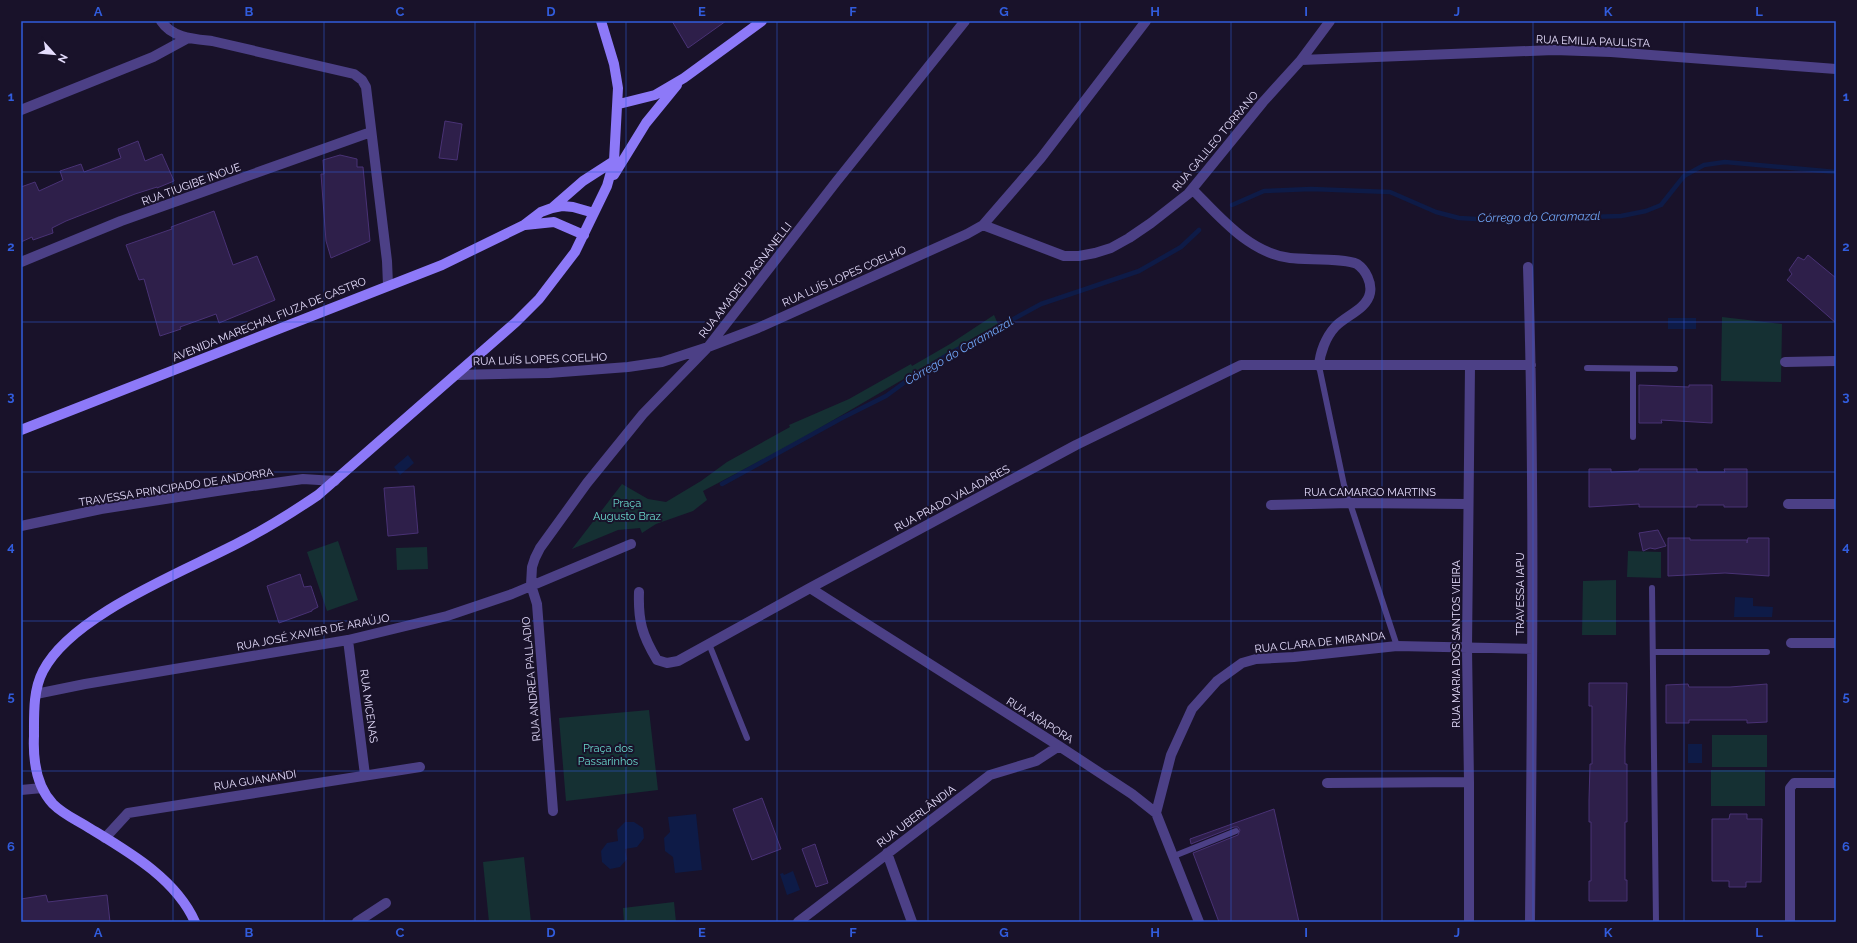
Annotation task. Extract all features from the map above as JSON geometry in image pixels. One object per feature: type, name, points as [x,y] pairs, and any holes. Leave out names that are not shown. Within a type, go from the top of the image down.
[{"type":"main road","points":[[601,21],[614,64],[619,104],[614,161],[607,186]]},
{"type":"main road","points":[[619,104],[655,95],[684,78],[762,21]]},
{"type":"main road","points":[[195,921],[178,896],[156,873],[105,838],[66,816],[51,802],[42,788],[34,758],[36,694],[43,671],[53,656],[79,630],[128,598],[284,519],[335,481],[516,322],[539,299],[562,271],[584,235],[607,186],[646,122],[684,78]]},
{"type":"main road","points":[[552,208],[583,181],[614,161]]},
{"type":"main road","name":"AVENIDA MARECHAL FIUZA DE CASTRO","points":[[21,430],[442,265],[524,225],[541,212],[562,206],[573,207],[594,213]]},
{"type":"main road","name":"AVENIDA MARECHAL FIUZA DE CASTRO","points":[[524,225],[554,222],[584,235]]},
{"type":"street","points":[[161,21],[173,32],[188,38],[212,41],[354,74],[362,80],[366,87],[387,261],[388,285]]},
{"type":"street","name":"RUA AMADEU PAGNANELLI","points":[[540,548],[587,482],[643,414],[708,347],[836,182],[965,21]]},
{"type":"street","name":"RUA LUÍS LOPES COELHO","points":[[455,375],[549,373],[628,367],[662,362],[708,347],[758,328],[983,226],[1041,158],[1146,21]]},
{"type":"street","name":"RUA GALILEO TORRANO","points":[[983,226],[1064,256],[1079,256],[1111,248],[1129,238],[1173,206],[1192,189],[1263,102],[1301,60],[1330,21]]},
{"type":"street","points":[[21,110],[153,57],[188,38]]},
{"type":"street","name":"RUA EMILIA PAULISTA","points":[[1301,60],[1554,50],[1611,52],[1836,69]]},
{"type":"street","name":"RUA TIUGIBE INOUE","points":[[21,262],[121,221],[371,132]]},
{"type":"street","points":[[1192,189],[1228,224],[1248,241],[1262,249],[1278,256],[1289,258],[1350,262],[1363,269],[1370,283],[1370,294],[1360,308],[1335,327],[1324,345],[1319,366],[1531,365]]},
{"type":"street","name":"TRAVESSA IAPU","points":[[1528,267],[1531,365],[1532,649],[1530,922]]},
{"type":"street","points":[[1785,362],[1836,361]]},
{"type":"street","name":"RUA PRADO VALADARES","points":[[639,592],[638,614],[650,649],[657,660],[667,663],[678,662],[810,588],[1076,445],[1241,365],[1319,366]]},
{"type":"street","name":"RUA MARIA DOS SANTOS VIEIRA","points":[[1469,922],[1467,648],[1470,366]]},
{"type":"street","name":"TRAVESSA PRINCIPADO DE ANDORRA","points":[[21,526],[101,509],[218,491],[304,479],[335,481]]},
{"type":"street","name":"RUA CAMARGO MARTINS","points":[[1271,505],[1350,503],[1468,504]]},
{"type":"street","points":[[1788,504],[1836,504]]},
{"type":"street","name":"RUA JOSÉ XAVIER DE ARAÚJO","points":[[36,694],[85,684],[348,640],[447,616],[478,607],[631,544]]},
{"type":"street","name":"RUA ANDREA PALLADIO","points":[[540,548],[532,567],[531,585],[537,604],[553,811]]},
{"type":"street","name":"RUA ARAPORA","points":[[810,588],[1059,746],[1132,794],[1156,813],[1199,922]]},
{"type":"street","name":"RUA MICENAS","points":[[348,640],[365,775]]},
{"type":"street","points":[[1791,643],[1836,644]]},
{"type":"street","name":"RUA CLARA DE MIRANDA","points":[[1156,813],[1171,755],[1192,709],[1217,681],[1242,663],[1256,659],[1294,657],[1397,646],[1532,649]]},
{"type":"street","name":"RUA UBERLÂNDIA","points":[[798,922],[990,775],[1036,761],[1059,746]]},
{"type":"street","name":"RUA GUANANDI","points":[[105,838],[128,813],[420,767]]},
{"type":"street","points":[[1327,783],[1469,782]]},
{"type":"street","points":[[1790,922],[1790,788],[1791,785],[1796,783],[1836,783]]},
{"type":"street","points":[[21,790],[42,788]]},
{"type":"street","points":[[888,853],[912,922]]},
{"type":"street","points":[[356,922],[386,903]]},
{"type":"lane","points":[[1319,366],[1344,485],[1397,646]]},
{"type":"lane","points":[[1587,368],[1674,369]]},
{"type":"lane","points":[[1633,369],[1633,437]]},
{"type":"lane","points":[[1652,588],[1656,922]]},
{"type":"lane","points":[[709,644],[747,738]]},
{"type":"lane","points":[[1653,652],[1767,652]]},
{"type":"lane","points":[[1174,856],[1236,831]]},
{"type":"green space","name":"Praça Augusto Braz","points":[[997,313],[994,315],[998,324],[794,443],[703,491],[707,500],[693,511],[656,524],[642,533],[640,528],[618,530],[572,549],[622,484],[648,499],[666,502],[701,481],[727,462],[790,427],[789,425],[849,399],[911,364],[912,366],[950,344]]},
{"type":"green space","points":[[1722,317],[1782,324],[1781,382],[1721,381]]},
{"type":"green space","points":[[338,541],[358,600],[327,611],[307,552]]},
{"type":"green space","points":[[427,547],[428,569],[397,570],[396,548]]},
{"type":"green space","points":[[1628,551],[1661,552],[1661,578],[1627,577]]},
{"type":"green space","points":[[1616,580],[1616,635],[1582,635],[1583,581]]},
{"type":"green space","name":"Praça dos Passarinhos","points":[[649,710],[658,790],[566,801],[559,718]]},
{"type":"green space","points":[[1712,735],[1767,735],[1767,767],[1712,767]]},
{"type":"green space","points":[[1711,770],[1765,770],[1765,806],[1711,806]]},
{"type":"green space","points":[[524,857],[531,922],[489,922],[483,862]]},
{"type":"green space","points":[[674,902],[676,922],[624,922],[623,908]]},
{"type":"water","points":[[1668,318],[1696,318],[1696,329],[1668,329]]},
{"type":"water","points":[[408,455],[414,463],[400,475],[394,467]]},
{"type":"water","points":[[1735,597],[1753,598],[1753,606],[1773,607],[1772,617],[1734,617]]},
{"type":"water","points":[[1688,744],[1702,744],[1702,763],[1688,763]]},
{"type":"water","points":[[696,814],[702,870],[675,873],[673,857],[665,851],[664,838],[670,832],[668,817]]},
{"type":"water","points":[[625,822],[634,822],[643,828],[644,838],[637,847],[625,849],[627,859],[620,867],[610,869],[602,862],[601,851],[607,843],[618,841],[617,830]]},
{"type":"water","points":[[793,871],[800,890],[787,895],[780,874],[783,873],[784,875]]},
{"type":"building","points":[[672,21],[726,21],[688,48]]},
{"type":"building","points":[[445,121],[462,124],[457,160],[439,158]]},
{"type":"building","points":[[138,141],[145,161],[162,154],[174,181],[157,188],[135,194],[66,221],[52,228],[53,233],[33,240],[32,237],[21,242],[21,187],[35,182],[39,191],[63,180],[60,171],[81,164],[84,172],[121,158],[118,149]]},
{"type":"building","points":[[340,155],[357,159],[357,167],[363,167],[370,241],[331,258],[326,241],[321,174],[324,174],[323,160]]},
{"type":"building","points":[[214,211],[233,265],[257,256],[275,300],[219,323],[216,314],[160,336],[144,279],[139,280],[126,245],[172,229],[171,227]]},
{"type":"building","points":[[1808,255],[1836,278],[1836,323],[1787,280],[1792,274],[1789,270],[1798,257],[1804,260]]},
{"type":"building","points":[[1639,385],[1689,387],[1689,385],[1712,385],[1712,423],[1661,420],[1662,423],[1639,423]]},
{"type":"building","points":[[1589,469],[1611,469],[1611,472],[1639,471],[1639,469],[1697,469],[1697,472],[1725,472],[1724,469],[1747,469],[1747,507],[1697,505],[1697,507],[1639,507],[1639,504],[1589,507]]},
{"type":"building","points":[[414,486],[418,533],[388,536],[384,488]]},
{"type":"building","points":[[1658,530],[1666,546],[1655,549],[1650,548],[1643,551],[1639,533]]},
{"type":"building","points":[[1668,538],[1690,538],[1690,540],[1747,540],[1747,543],[1748,538],[1769,538],[1769,576],[1725,573],[1668,576]]},
{"type":"building","points":[[300,574],[304,587],[311,586],[318,607],[312,611],[279,623],[267,586]]},
{"type":"building","points":[[1589,683],[1627,683],[1625,764],[1627,764],[1627,822],[1625,822],[1625,880],[1627,880],[1627,901],[1589,901],[1589,881],[1591,881],[1591,822],[1589,822],[1589,800],[1590,764],[1592,764],[1592,706],[1589,706]]},
{"type":"building","points":[[1688,684],[1689,687],[1730,687],[1767,684],[1767,722],[1747,723],[1747,720],[1689,720],[1689,723],[1666,723],[1666,685]]},
{"type":"building","points":[[762,798],[781,849],[752,860],[733,809]]},
{"type":"building","points":[[1274,809],[1299,922],[1219,922],[1193,853],[1238,835],[1240,830],[1238,827],[1234,827],[1191,844],[1190,839]]},
{"type":"building","points":[[1730,814],[1747,814],[1747,819],[1762,819],[1761,882],[1746,882],[1746,887],[1729,887],[1729,881],[1712,881],[1712,819],[1729,819]]},
{"type":"building","points":[[815,844],[828,883],[816,887],[802,849]]},
{"type":"building","points":[[46,895],[48,902],[107,895],[110,922],[21,922],[21,899]]},
{"type":"waterway","name":"Córrego do Caramazal","points":[[1232,205],[1264,191],[1311,189],[1390,192],[1436,212],[1459,218],[1494,220],[1621,216],[1646,211],[1661,205],[1684,176],[1704,165],[1725,162],[1836,172]]},
{"type":"waterway","name":"Córrego do Caramazal","points":[[722,484],[842,418],[886,396],[912,377],[949,354],[1041,304],[1139,271],[1181,247],[1199,230]]}]
